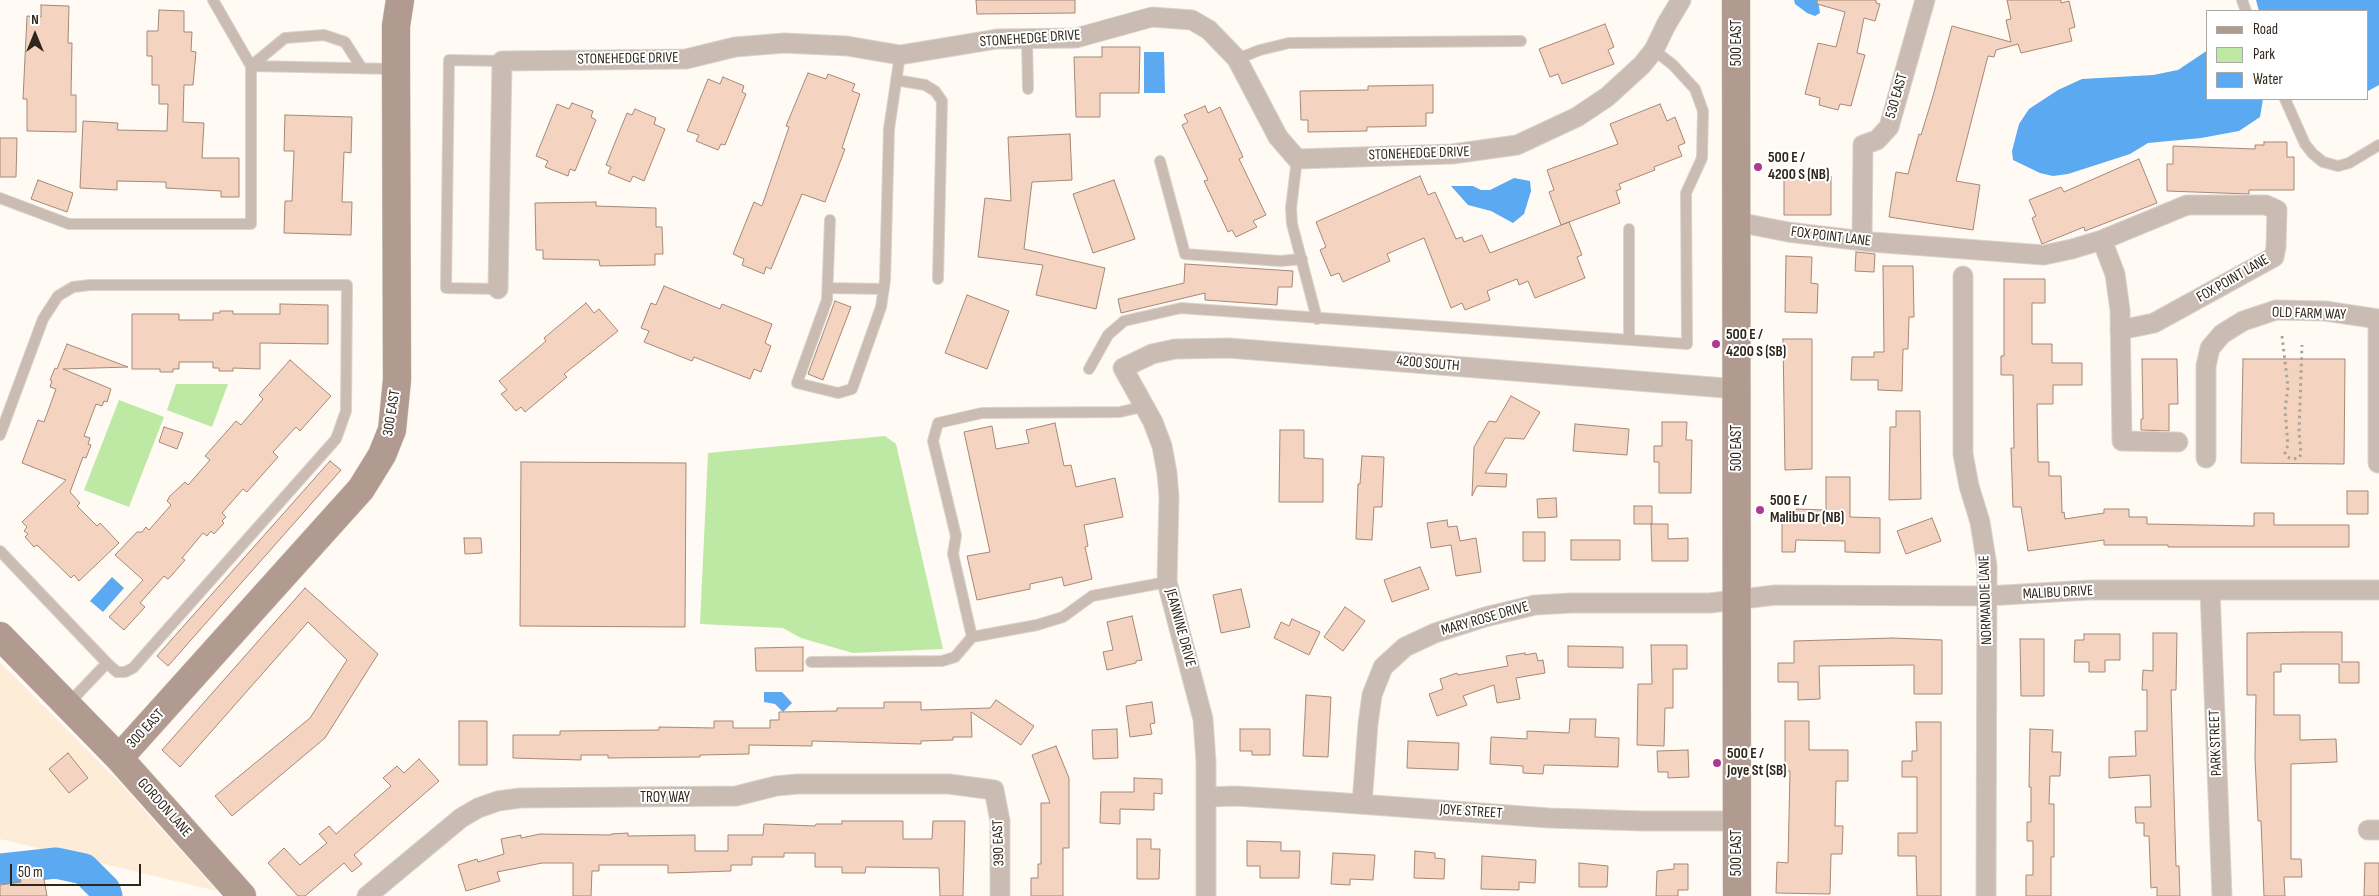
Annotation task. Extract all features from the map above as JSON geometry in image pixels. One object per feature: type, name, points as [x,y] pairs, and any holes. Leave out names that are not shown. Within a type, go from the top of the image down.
[{"type":"street","name":"300 EAST","points":[[119,758],[361,489],[382,455],[392,430],[397,380],[396,26],[400,0]]},
{"type":"street","name":"STONEHEDGE DRIVE","points":[[502,60],[686,58],[735,47],[792,43],[847,46],[900,55],[997,39],[1076,38],[1152,17],[1192,20],[1209,30],[1237,59],[1278,137],[1297,159],[1452,154],[1517,145],[1577,117],[1607,97],[1642,65],[1654,50],[1666,25],[1682,0]]},
{"type":"street","name":"500 EAST","points":[[1736,0],[1737,896]]},
{"type":"street","name":"530 EAST","points":[[1862,241],[1863,145],[1876,140],[1889,127],[1924,0]]},
{"type":"street","points":[[498,289],[502,60]]},
{"type":"street","name":"FOX POINT LANE","points":[[1737,222],[1788,232],[1862,241],[2044,255],[2102,240],[2187,205],[2266,205],[2277,210],[2274,257],[2154,324],[2120,330]]},
{"type":"street","points":[[2102,240],[2115,274],[2120,310],[2122,441],[2178,442]]},
{"type":"street","name":"NORMANDIE LANE","points":[[1963,276],[1964,454],[1982,531],[1987,566],[1986,896]]},
{"type":"street","name":"OLD FARM WAY","points":[[2206,458],[2206,366],[2210,348],[2222,334],[2243,321],[2276,310],[2325,311],[2378,319]]},
{"type":"street","points":[[2378,319],[2378,463]]},
{"type":"street","name":"4200 SOUTH","points":[[1123,368],[1152,354],[1175,349],[1229,348],[1737,389]]},
{"type":"street","name":"JEANNINE DRIVE","points":[[1123,368],[1146,406],[1162,446],[1167,473],[1169,497],[1167,582],[1203,719],[1206,797],[1206,896]]},
{"type":"street","name":"MALIBU DRIVE","points":[[1737,601],[1775,595],[1987,596],[2089,590],[2379,590]]},
{"type":"street","name":"PARK STREET","points":[[2210,590],[2222,896]]},
{"type":"street","name":"MARY ROSE DRIVE","points":[[1362,804],[1372,695],[1383,667],[1405,647],[1436,633],[1486,617],[1535,605],[1737,601]]},
{"type":"street","name":"GORDON LANE","points":[[0,636],[119,758],[242,896]]},
{"type":"street","name":"TROY WAY","points":[[367,896],[461,818],[478,808],[498,801],[520,798],[719,798],[736,796],[776,786],[797,784],[949,784],[994,790]]},
{"type":"street","name":"390 EAST","points":[[994,790],[1000,821],[1000,896]]},
{"type":"street","name":"JOYE STREET","points":[[1206,797],[1236,796],[1549,818],[1643,822],[1737,821]]},
{"type":"lane","points":[[0,198],[70,224],[251,224],[251,66],[213,0]]},
{"type":"lane","points":[[251,66],[285,38],[324,35],[345,42],[361,67]]},
{"type":"lane","points":[[1027,39],[1028,89]]},
{"type":"lane","points":[[1237,59],[1260,50],[1289,43],[1521,41]]},
{"type":"lane","points":[[1089,369],[1108,335],[1124,321],[1181,308],[1687,344],[1686,193],[1702,158],[1703,110],[1695,89],[1674,66],[1654,50]]},
{"type":"lane","points":[[830,220],[827,300],[797,383],[838,393],[852,388],[881,307],[884,289],[889,129],[900,55]]},
{"type":"lane","points":[[498,289],[446,288],[449,60],[502,60]]},
{"type":"lane","points":[[251,66],[396,69]]},
{"type":"lane","points":[[896,80],[925,85],[935,91],[942,101],[938,279]]},
{"type":"lane","points":[[2284,100],[2305,144],[2323,162],[2338,166],[2349,163],[2379,145]]},
{"type":"lane","points":[[1297,159],[1292,216],[1317,318]]},
{"type":"lane","points":[[1160,161],[1185,254],[1280,261],[1302,259]]},
{"type":"lane","points":[[1629,229],[1629,340]]},
{"type":"lane","points":[[0,435],[43,319],[58,296],[73,287],[90,284],[347,285],[346,411],[336,439],[133,668],[125,672],[117,672],[0,551]]},
{"type":"lane","points":[[828,288],[884,289]]},
{"type":"lane","points":[[972,637],[953,554],[956,536],[933,441],[938,422],[982,413],[1120,412],[1146,406]]},
{"type":"lane","points":[[811,662],[942,661],[955,657],[972,637],[1037,625],[1064,617],[1092,596],[1167,582]]},
{"type":"lane","points":[[68,704],[107,663]]},
{"type":"path","points":[[2282,336],[2288,387],[2286,410],[2288,445],[2286,453],[2287,457],[2292,459],[2299,458],[2301,454],[2299,432],[2302,345]]},
{"type":"shaded area","points":[[0,662],[119,782],[217,891],[0,839]]},
{"type":"green space","points":[[176,384],[228,384],[212,427],[167,410]]},
{"type":"green space","points":[[119,400],[164,417],[129,507],[84,490]]},
{"type":"green space","points":[[885,436],[896,444],[943,649],[853,653],[801,638],[783,628],[700,624],[708,453]]},
{"type":"water","points":[[1794,0],[1818,0],[1820,13],[1815,16],[1807,13],[1795,4]]},
{"type":"water","points":[[2256,0],[2379,0],[2379,85],[2369,90],[2369,10],[2259,10]]},
{"type":"water","points":[[2206,51],[2206,100],[2263,100],[2260,117],[2239,131],[2201,138],[2148,143],[2130,154],[2068,174],[2053,176],[2040,173],[2013,160],[2012,151],[2019,124],[2029,109],[2058,90],[2082,79],[2153,75],[2178,70]]},
{"type":"water","points":[[1144,52],[1164,52],[1165,93],[1144,93]]},
{"type":"water","points":[[1514,178],[1530,181],[1531,191],[1524,214],[1513,223],[1491,211],[1468,205],[1451,186],[1473,186],[1481,190],[1490,190]]},
{"type":"water","points":[[112,577],[124,588],[103,612],[90,601]]},
{"type":"water","points":[[764,692],[782,692],[792,703],[783,712],[775,704],[764,702]]},
{"type":"building","points":[[976,0],[1075,0],[1075,13],[977,14]]},
{"type":"building","points":[[1817,0],[1876,0],[1876,3],[1880,4],[1875,21],[1864,18],[1857,53],[1865,55],[1851,106],[1840,104],[1838,110],[1819,105],[1820,98],[1805,94],[1818,43],[1836,47],[1845,12],[1817,4]]},
{"type":"building","points":[[2007,0],[2061,0],[2061,3],[2069,1],[2075,27],[2069,29],[2072,41],[2021,53],[2018,44],[1996,50],[1994,57],[1988,56],[1956,181],[1980,185],[1973,230],[1889,217],[1896,172],[1908,174],[1919,134],[1921,135],[1933,96],[1952,26],[2011,42],[2006,20],[2011,19]]},
{"type":"building","points":[[41,5],[69,6],[68,43],[72,43],[71,95],[76,95],[76,132],[27,131],[27,99],[23,99],[27,16],[41,17]]},
{"type":"building","points":[[159,10],[184,11],[184,32],[192,32],[191,51],[196,52],[193,85],[184,85],[183,122],[204,123],[202,158],[239,158],[239,197],[221,197],[221,191],[166,188],[166,182],[117,181],[117,190],[80,188],[83,121],[118,123],[117,130],[167,131],[168,104],[159,104],[159,85],[152,85],[152,56],[147,56],[147,31],[158,31]]},
{"type":"building","points":[[1605,24],[1614,47],[1608,50],[1614,64],[1562,84],[1558,74],[1550,77],[1539,49]]},
{"type":"building","points":[[1102,47],[1140,47],[1139,93],[1100,93],[1100,117],[1076,117],[1074,57],[1102,57]]},
{"type":"building","points":[[808,73],[826,79],[828,74],[855,84],[852,91],[860,94],[842,148],[845,149],[825,202],[802,194],[771,269],[766,267],[764,274],[742,265],[744,259],[733,254],[754,202],[762,206],[789,127],[786,126]]},
{"type":"building","points":[[723,77],[744,86],[742,92],[746,94],[725,145],[721,144],[718,150],[696,141],[699,135],[687,131],[708,79],[720,84]]},
{"type":"building","points":[[1433,85],[1433,113],[1426,113],[1426,126],[1367,127],[1367,131],[1308,132],[1308,120],[1301,120],[1300,91],[1368,90],[1368,86]]},
{"type":"building","points":[[572,103],[593,111],[591,117],[596,120],[575,171],[570,169],[568,176],[545,167],[548,161],[536,156],[557,104],[569,109]]},
{"type":"building","points":[[1660,104],[1667,121],[1675,117],[1685,143],[1678,146],[1682,156],[1654,167],[1655,170],[1619,184],[1621,189],[1616,191],[1620,203],[1561,225],[1549,192],[1554,190],[1547,170],[1618,144],[1610,124]]},
{"type":"building","points":[[1205,106],[1208,113],[1220,107],[1243,157],[1239,159],[1266,215],[1253,221],[1257,227],[1236,237],[1232,230],[1228,232],[1204,181],[1208,180],[1182,125],[1188,122],[1184,115]]},
{"type":"building","points":[[635,109],[656,118],[654,124],[665,129],[644,181],[633,176],[630,182],[608,173],[611,167],[606,165],[627,113],[632,115]]},
{"type":"building","points":[[285,115],[352,117],[351,153],[344,152],[342,202],[352,202],[351,235],[284,233],[285,201],[292,201],[294,151],[284,151]]},
{"type":"building","points":[[1070,134],[1072,180],[1032,182],[1024,249],[1105,268],[1096,309],[1036,295],[1043,265],[978,257],[985,198],[1011,201],[1008,137]]},
{"type":"building","points":[[0,138],[17,138],[16,177],[0,177]]},
{"type":"building","points":[[2264,142],[2287,142],[2287,157],[2294,157],[2294,190],[2249,190],[2249,194],[2167,191],[2167,164],[2173,164],[2173,146],[2255,149],[2255,145],[2264,145]]},
{"type":"building","points":[[2139,159],[2157,203],[2085,231],[2084,227],[2042,244],[2032,218],[2036,216],[2029,200],[2061,187],[2064,192]]},
{"type":"building","points":[[1420,176],[1428,195],[1435,192],[1456,239],[1462,237],[1464,242],[1482,235],[1490,253],[1569,222],[1582,255],[1577,257],[1585,278],[1535,298],[1528,281],[1519,285],[1517,279],[1487,291],[1490,300],[1465,310],[1462,303],[1451,308],[1424,238],[1387,254],[1390,261],[1343,282],[1339,273],[1331,276],[1320,250],[1326,247],[1316,222]]},
{"type":"building","points":[[1784,176],[1831,176],[1831,215],[1784,215]]},
{"type":"building","points":[[38,180],[73,193],[67,212],[31,199]]},
{"type":"building","points":[[1114,180],[1135,239],[1093,253],[1073,194]]},
{"type":"building","points":[[596,202],[596,206],[656,208],[656,227],[662,227],[663,254],[655,254],[655,265],[600,266],[599,260],[543,259],[543,250],[536,250],[535,203]]},
{"type":"building","points":[[1856,252],[1875,254],[1874,272],[1855,271]]},
{"type":"building","points":[[1786,256],[1812,257],[1811,283],[1818,284],[1817,313],[1785,312]]},
{"type":"building","points":[[1185,264],[1293,271],[1292,287],[1278,287],[1277,305],[1205,300],[1205,293],[1121,313],[1118,299],[1184,283]]},
{"type":"building","points":[[1883,266],[1913,266],[1914,317],[1909,317],[1908,349],[1903,349],[1902,391],[1878,390],[1878,380],[1851,380],[1852,357],[1874,357],[1874,352],[1884,352]]},
{"type":"building","points":[[2004,279],[2045,279],[2045,303],[2032,303],[2032,344],[2052,344],[2052,363],[2082,363],[2082,385],[2053,385],[2053,404],[2037,404],[2038,462],[2049,462],[2049,476],[2061,476],[2062,513],[2064,512],[2065,519],[2104,513],[2104,509],[2129,509],[2129,517],[2147,517],[2147,524],[2254,526],[2254,513],[2274,513],[2274,525],[2349,525],[2349,547],[2168,547],[2168,545],[2104,545],[2104,540],[2028,551],[2021,507],[2013,507],[2011,448],[2014,448],[2013,375],[2001,375],[2001,356],[2004,356]]},
{"type":"building","points":[[664,286],[720,309],[722,304],[772,324],[765,343],[771,346],[761,372],[754,369],[750,379],[694,357],[692,361],[644,342],[649,331],[641,328],[651,303],[656,305]]},
{"type":"building","points":[[967,295],[1009,311],[987,369],[945,353]]},
{"type":"building","points":[[835,301],[851,307],[823,380],[808,374]]},
{"type":"building","points":[[586,303],[594,313],[599,309],[618,331],[564,374],[567,377],[525,412],[521,407],[516,411],[501,394],[507,390],[499,381],[546,341],[544,338]]},
{"type":"building","points":[[280,304],[328,305],[328,344],[260,343],[260,369],[233,368],[233,371],[219,371],[219,368],[213,368],[213,362],[179,362],[179,369],[173,369],[173,372],[160,372],[160,369],[132,369],[132,314],[179,314],[179,320],[213,320],[213,313],[220,313],[220,311],[233,311],[233,314],[280,314]]},
{"type":"building","points":[[1783,339],[1812,339],[1812,469],[1785,470]]},
{"type":"building","points":[[67,344],[128,367],[63,369],[111,389],[107,402],[104,401],[102,406],[96,404],[84,436],[90,438],[88,444],[91,445],[86,458],[83,457],[70,492],[80,503],[77,506],[97,526],[100,523],[119,543],[79,581],[74,575],[71,578],[37,545],[34,547],[25,537],[28,534],[24,531],[27,527],[22,522],[66,480],[22,463],[38,420],[44,422],[56,389],[50,387],[52,381],[50,380],[55,368],[57,369]]},
{"type":"building","points":[[2142,359],[2177,359],[2178,404],[2169,404],[2169,431],[2141,430],[2141,419],[2143,419]]},
{"type":"building","points":[[2243,359],[2345,359],[2344,464],[2241,463]]},
{"type":"building","points":[[290,360],[331,396],[300,431],[296,427],[273,452],[278,457],[247,492],[243,489],[222,513],[226,517],[222,521],[224,523],[214,534],[211,531],[207,536],[203,533],[182,558],[185,560],[172,575],[168,579],[164,576],[140,603],[145,607],[124,630],[109,617],[143,580],[115,555],[137,532],[142,532],[146,527],[149,530],[171,505],[167,501],[170,496],[185,482],[188,485],[210,460],[205,456],[236,421],[241,425],[263,399],[259,395]]},
{"type":"building","points":[[1511,396],[1540,412],[1524,439],[1505,438],[1485,473],[1507,474],[1506,487],[1477,486],[1472,496],[1474,447],[1489,421],[1496,422]]},
{"type":"building","points":[[1896,411],[1920,411],[1921,499],[1889,500],[1890,427],[1896,427]]},
{"type":"building","points":[[1662,422],[1687,422],[1686,440],[1692,440],[1691,493],[1659,493],[1659,462],[1654,462],[1654,446],[1662,446]]},
{"type":"building","points":[[1055,423],[1064,466],[1071,465],[1076,487],[1115,478],[1123,517],[1084,525],[1088,546],[1085,547],[1092,579],[1064,586],[1062,577],[1030,584],[1030,589],[977,600],[967,556],[990,552],[964,432],[992,426],[996,449],[1029,443],[1026,430]]},
{"type":"building","points":[[1575,424],[1629,429],[1627,455],[1573,451]]},
{"type":"building","points":[[164,427],[183,433],[177,449],[159,442]]},
{"type":"building","points":[[1280,430],[1304,430],[1304,458],[1323,459],[1323,502],[1279,502]]},
{"type":"building","points":[[1362,456],[1384,457],[1382,507],[1374,507],[1372,540],[1356,539],[1358,484],[1360,484]]},
{"type":"building","points":[[330,461],[341,470],[168,666],[157,656]]},
{"type":"building","points":[[521,462],[686,463],[685,627],[520,626]]},
{"type":"building","points":[[1826,477],[1850,477],[1850,517],[1880,518],[1880,553],[1845,552],[1845,541],[1796,540],[1795,552],[1782,552],[1782,517],[1795,517],[1796,509],[1826,510]]},
{"type":"building","points":[[2347,491],[2368,491],[2368,514],[2347,514]]},
{"type":"building","points":[[1556,498],[1557,517],[1538,518],[1537,499]]},
{"type":"building","points":[[1634,506],[1652,506],[1652,524],[1634,524]]},
{"type":"building","points":[[1932,518],[1941,541],[1906,554],[1897,531]]},
{"type":"building","points":[[1447,520],[1448,527],[1457,526],[1460,541],[1476,538],[1481,572],[1456,576],[1451,545],[1431,548],[1427,523]]},
{"type":"building","points":[[1651,524],[1668,524],[1668,539],[1688,538],[1688,561],[1652,561]]},
{"type":"building","points":[[1523,532],[1545,532],[1545,561],[1523,561]]},
{"type":"building","points":[[464,538],[481,538],[482,553],[465,554]]},
{"type":"building","points":[[1571,540],[1620,540],[1620,560],[1571,560]]},
{"type":"building","points":[[1420,567],[1429,589],[1392,602],[1384,580]]},
{"type":"building","points":[[305,588],[378,654],[325,738],[232,816],[215,796],[310,718],[347,660],[308,622],[180,767],[162,750]]},
{"type":"building","points":[[1241,589],[1250,627],[1221,633],[1213,595]]},
{"type":"building","points":[[1345,607],[1365,621],[1343,651],[1324,637]]},
{"type":"building","points":[[1132,616],[1142,660],[1107,670],[1103,652],[1113,650],[1107,622]]},
{"type":"building","points":[[1292,619],[1320,632],[1309,655],[1274,638],[1281,622],[1289,626]]},
{"type":"building","points":[[2342,632],[2342,662],[2359,662],[2359,683],[2339,683],[2339,664],[2281,664],[2281,672],[2274,672],[2274,715],[2300,715],[2300,740],[2336,739],[2337,762],[2291,764],[2291,859],[2301,859],[2302,877],[2284,877],[2285,896],[2264,896],[2261,821],[2258,821],[2255,758],[2256,695],[2247,695],[2247,633]]},
{"type":"building","points":[[2153,633],[2177,633],[2176,690],[2171,690],[2176,866],[2179,866],[2180,896],[2157,896],[2157,887],[2151,888],[2149,836],[2144,836],[2144,823],[2136,823],[2135,807],[2151,807],[2150,775],[2109,778],[2109,757],[2136,756],[2135,731],[2147,731],[2147,690],[2142,690],[2143,670],[2153,671]]},
{"type":"building","points":[[2084,634],[2120,634],[2120,660],[2105,660],[2105,672],[2089,672],[2089,662],[2074,662],[2075,640],[2084,640]]},
{"type":"building","points":[[1893,638],[1942,640],[1942,694],[1914,694],[1914,665],[1819,666],[1820,699],[1798,700],[1798,682],[1778,682],[1778,663],[1794,663],[1794,641]]},
{"type":"building","points":[[2020,639],[2044,639],[2044,696],[2021,696]]},
{"type":"building","points":[[1651,645],[1687,645],[1687,669],[1673,669],[1673,708],[1665,708],[1664,746],[1637,745],[1638,684],[1652,684]]},
{"type":"building","points":[[1568,646],[1623,647],[1623,668],[1568,667]]},
{"type":"building","points":[[803,647],[803,671],[756,671],[755,648]]},
{"type":"building","points":[[1525,653],[1525,655],[1536,653],[1538,661],[1543,660],[1545,673],[1516,678],[1520,699],[1497,703],[1494,685],[1463,696],[1467,705],[1437,716],[1429,694],[1443,689],[1440,679],[1457,673],[1458,675],[1508,666],[1506,656]]},
{"type":"building","points":[[1306,695],[1331,697],[1328,757],[1303,756]]},
{"type":"building","points":[[996,700],[1034,726],[1021,745],[971,712],[972,737],[953,737],[953,740],[921,741],[921,744],[812,741],[812,746],[749,745],[749,754],[700,755],[700,757],[608,758],[608,755],[581,755],[581,760],[513,758],[513,735],[560,735],[560,731],[659,730],[659,727],[714,728],[714,721],[733,721],[733,728],[770,728],[770,720],[779,720],[779,712],[837,711],[837,708],[884,708],[884,702],[921,702],[921,710],[990,708]]},
{"type":"building","points":[[1152,702],[1155,723],[1150,724],[1152,734],[1130,737],[1126,706]]},
{"type":"building","points":[[1570,719],[1596,719],[1595,737],[1619,738],[1618,767],[1544,765],[1543,774],[1523,773],[1523,766],[1490,764],[1491,737],[1527,739],[1527,731],[1569,733]]},
{"type":"building","points":[[459,721],[487,721],[487,765],[459,765]]},
{"type":"building","points":[[1785,721],[1809,721],[1809,750],[1848,750],[1848,781],[1836,781],[1835,826],[1843,826],[1842,854],[1831,854],[1830,894],[1776,893],[1777,862],[1788,863],[1790,771],[1785,771]]},
{"type":"building","points":[[1916,722],[1941,722],[1941,896],[1917,896],[1916,856],[1898,856],[1898,833],[1917,833],[1917,777],[1902,777],[1902,761],[1912,761],[1912,751],[1917,751]]},
{"type":"building","points":[[1117,729],[1118,758],[1093,759],[1092,730]]},
{"type":"building","points":[[1240,729],[1270,729],[1270,755],[1252,755],[1252,751],[1240,751]]},
{"type":"building","points":[[2030,729],[2053,730],[2052,752],[2061,752],[2060,776],[2050,776],[2049,804],[2054,804],[2054,857],[2051,857],[2051,896],[2026,896],[2026,875],[2033,875],[2033,841],[2027,841],[2027,822],[2031,822],[2031,787],[2029,787]]},
{"type":"building","points":[[1408,741],[1459,743],[1458,770],[1407,768]]},
{"type":"building","points":[[1056,746],[1069,778],[1069,848],[1063,848],[1063,896],[1031,896],[1031,878],[1038,878],[1038,864],[1041,864],[1041,803],[1050,803],[1032,755]]},
{"type":"building","points":[[1688,750],[1689,777],[1668,778],[1668,772],[1658,772],[1657,751]]},
{"type":"building","points":[[68,753],[88,778],[69,793],[49,769]]},
{"type":"building","points":[[419,759],[439,781],[354,855],[362,864],[352,872],[344,863],[305,896],[298,896],[268,863],[284,848],[300,865],[327,843],[319,834],[329,826],[336,834],[391,786],[383,778],[397,766],[404,773]]},
{"type":"building","points":[[1134,778],[1162,779],[1162,794],[1154,793],[1154,810],[1120,809],[1120,824],[1100,823],[1101,792],[1134,792]]},
{"type":"building","points":[[842,821],[903,821],[903,839],[932,839],[933,821],[965,821],[963,896],[940,896],[939,868],[866,867],[865,873],[842,873],[842,867],[815,867],[815,853],[784,853],[784,857],[752,857],[752,865],[731,865],[731,871],[668,873],[668,865],[599,865],[599,871],[592,871],[591,896],[573,896],[573,863],[542,863],[497,872],[500,881],[466,891],[458,865],[477,859],[478,862],[504,854],[501,839],[521,835],[521,838],[540,834],[611,835],[628,833],[628,836],[695,835],[695,851],[728,851],[728,835],[763,835],[764,824],[815,826],[816,824],[842,824]]},
{"type":"building","points":[[1137,839],[1151,839],[1151,849],[1160,849],[1159,879],[1137,879]]},
{"type":"building","points":[[1247,841],[1281,842],[1281,851],[1300,851],[1299,878],[1260,878],[1260,866],[1247,866]]},
{"type":"building","points":[[1415,851],[1435,853],[1435,858],[1445,859],[1444,879],[1414,878]]},
{"type":"building","points":[[1333,853],[1375,855],[1373,880],[1350,879],[1350,885],[1331,884]]},
{"type":"building","points":[[1482,856],[1536,860],[1535,883],[1519,882],[1519,890],[1481,889]]},
{"type":"building","points":[[1579,863],[1608,866],[1607,887],[1579,887]]},
{"type":"building","points":[[2365,863],[2379,863],[2379,896],[2364,896]]},
{"type":"building","points":[[1674,864],[1688,864],[1688,890],[1678,890],[1678,896],[1656,896],[1657,871],[1674,869]]},
{"type":"building","points":[[42,868],[47,896],[0,896],[0,885],[21,882],[19,873]]},
{"type":"waterway","points":[[0,869],[56,863],[84,869],[105,890],[107,896]]},
{"type":"place","name":"500 E / 4200 S (NB)","points":[[1758,167]]},
{"type":"place","name":"500 E / 4200 S (SB)","points":[[1716,344]]},
{"type":"place","name":"500 E / Malibu Dr (NB)","points":[[1760,510]]},
{"type":"place","name":"500 E / Joye St (SB)","points":[[1717,763]]}]
